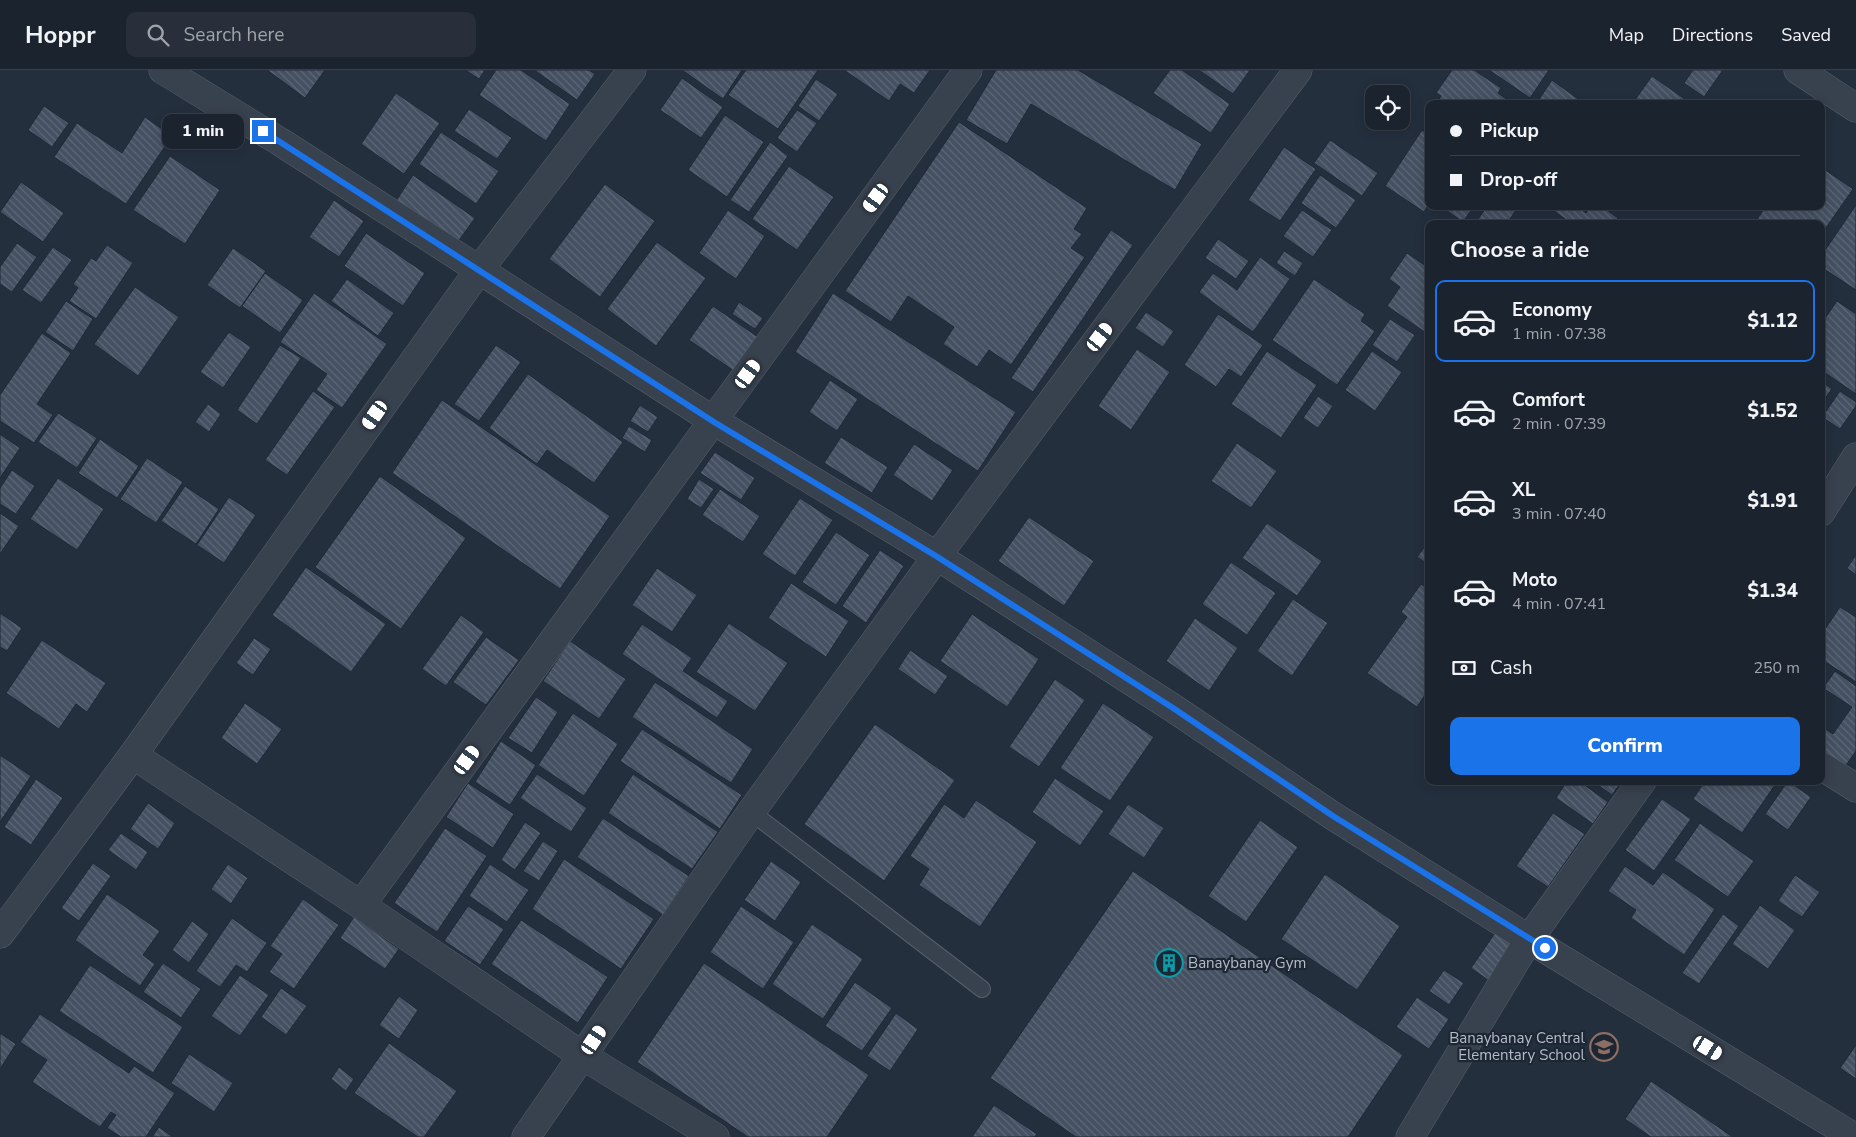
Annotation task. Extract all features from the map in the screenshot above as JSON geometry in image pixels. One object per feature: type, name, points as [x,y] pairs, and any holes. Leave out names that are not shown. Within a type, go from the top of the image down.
[{"type":"street","points":[[163,70],[279,141],[714,422],[936,556],[1173,708],[1333,816],[1529,939],[1854,1137]]},
{"type":"street","points":[[0,934],[133,755],[479,270],[632,70]]},
{"type":"street","points":[[361,905],[714,422],[968,70]]},
{"type":"street","points":[[526,1137],[751,812],[936,556],[1298,70]]},
{"type":"street","points":[[1798,70],[1856,108]]},
{"type":"street","points":[[1825,506],[1853,468]]},
{"type":"street","points":[[133,755],[361,905],[583,1056],[715,1137]]},
{"type":"street","points":[[1825,769],[1856,788]]},
{"type":"street","points":[[1410,1137],[1529,939],[1639,785]]},
{"type":"lane","points":[[751,812],[982,989]]},
{"type":"building","points":[[267,70],[325,70],[305,98]]},
{"type":"building","points":[[465,70],[485,70],[479,79]]},
{"type":"building","points":[[496,70],[521,70],[570,104],[546,141],[479,95]]},
{"type":"building","points":[[534,70],[589,70],[595,74],[577,100]]},
{"type":"building","points":[[682,70],[742,70],[723,99]]},
{"type":"building","points":[[746,70],[818,70],[778,129],[728,95]]},
{"type":"building","points":[[844,70],[930,70],[914,93],[900,84],[889,101]]},
{"type":"building","points":[[996,70],[1078,70],[1202,144],[1175,190],[1031,104],[1007,144],[966,120]]},
{"type":"building","points":[[1170,70],[1182,70],[1230,104],[1211,133],[1153,93]]},
{"type":"building","points":[[1199,70],[1250,70],[1233,94]]},
{"type":"building","points":[[1452,70],[1474,70],[1501,88],[1498,93],[1508,100],[1438,100],[1441,96],[1436,93]]},
{"type":"building","points":[[1489,70],[1549,70],[1530,98]]},
{"type":"building","points":[[1693,70],[1723,70],[1704,97],[1684,83]]},
{"type":"building","points":[[1652,76],[1686,100],[1635,100]]},
{"type":"building","points":[[682,78],[723,107],[701,138],[660,110]]},
{"type":"building","points":[[816,79],[838,94],[819,121],[798,106]]},
{"type":"building","points":[[1552,80],[1580,100],[1539,100]]},
{"type":"building","points":[[396,93],[440,123],[404,174],[361,144]]},
{"type":"building","points":[[44,106],[69,123],[52,147],[28,130]]},
{"type":"building","points":[[469,109],[512,138],[497,159],[454,131]]},
{"type":"building","points":[[797,110],[817,123],[797,152],[777,138]]},
{"type":"building","points":[[725,115],[764,142],[727,197],[688,170]]},
{"type":"building","points":[[145,117],[172,136],[126,204],[54,157],[77,123],[122,153]]},
{"type":"building","points":[[959,122],[1087,208],[1074,229],[1082,234],[1071,248],[1085,257],[1011,365],[989,350],[977,367],[943,344],[954,327],[908,296],[891,322],[845,291]]},
{"type":"building","points":[[1422,130],[1425,132],[1424,212],[1385,186]]},
{"type":"building","points":[[441,132],[499,171],[476,204],[419,164]]},
{"type":"building","points":[[1330,140],[1378,173],[1362,196],[1314,163]]},
{"type":"building","points":[[770,142],[788,156],[749,212],[730,200]]},
{"type":"building","points":[[1284,147],[1316,169],[1280,221],[1248,200]]},
{"type":"building","points":[[170,156],[220,190],[185,244],[133,210]]},
{"type":"building","points":[[789,166],[834,197],[797,250],[752,219]]},
{"type":"building","points":[[1825,170],[1853,189],[1825,229],[1825,220],[1757,220],[1763,210],[1825,210]]},
{"type":"building","points":[[413,175],[475,218],[457,243],[396,201]]},
{"type":"building","points":[[1320,175],[1356,200],[1336,228],[1301,203]]},
{"type":"building","points":[[21,182],[64,213],[43,242],[0,212]]},
{"type":"building","points":[[605,184],[655,221],[600,297],[549,259]]},
{"type":"building","points":[[334,200],[364,221],[339,257],[309,237]]},
{"type":"building","points":[[1856,205],[1856,290],[1825,270],[1825,250]]},
{"type":"building","points":[[728,210],[765,236],[736,279],[699,253]]},
{"type":"building","points":[[1302,210],[1332,230],[1313,257],[1283,236]]},
{"type":"building","points":[[1446,210],[1471,210],[1464,220],[1460,220]]},
{"type":"building","points":[[1484,210],[1516,210],[1510,220],[1478,220]]},
{"type":"building","points":[[1582,210],[1586,213],[1588,210],[1607,210],[1618,218],[1617,220],[1566,220],[1554,211]]},
{"type":"building","points":[[1111,230],[1133,245],[1033,392],[1011,378]]},
{"type":"building","points":[[366,233],[425,273],[403,306],[344,266]]},
{"type":"building","points":[[1218,239],[1249,261],[1236,279],[1205,258]]},
{"type":"building","points":[[657,242],[706,278],[656,346],[607,309]]},
{"type":"building","points":[[17,243],[37,257],[12,292],[0,284],[0,267]]},
{"type":"building","points":[[107,245],[133,263],[96,319],[69,301],[78,288],[73,284],[91,258],[96,261]]},
{"type":"building","points":[[53,247],[72,260],[41,303],[22,290]]},
{"type":"building","points":[[233,248],[266,271],[240,308],[207,285]]},
{"type":"building","points":[[1284,251],[1303,263],[1295,276],[1276,263]]},
{"type":"building","points":[[1407,253],[1425,265],[1425,332],[1387,306],[1400,287],[1389,279]]},
{"type":"building","points":[[1260,257],[1290,279],[1253,332],[1199,292],[1213,273],[1237,290]]},
{"type":"building","points":[[265,273],[303,300],[280,333],[242,306]]},
{"type":"building","points":[[347,279],[394,313],[378,336],[331,301]]},
{"type":"building","points":[[1314,279],[1365,314],[1361,321],[1375,331],[1337,385],[1272,340]]},
{"type":"building","points":[[135,287],[179,317],[138,376],[94,344]]},
{"type":"building","points":[[314,293],[387,344],[342,408],[316,390],[327,374],[280,342]]},
{"type":"building","points":[[833,293],[1016,412],[978,471],[795,352]]},
{"type":"building","points":[[66,301],[93,319],[73,351],[45,332]]},
{"type":"building","points":[[1837,301],[1856,314],[1856,394],[1825,373],[1825,318]]},
{"type":"building","points":[[739,302],[763,318],[755,329],[732,314]]},
{"type":"building","points":[[713,306],[758,337],[734,371],[689,340]]},
{"type":"building","points":[[1146,312],[1174,331],[1163,347],[1135,328]]},
{"type":"building","points":[[1218,314],[1263,345],[1241,377],[1229,369],[1216,387],[1184,365]]},
{"type":"building","points":[[1390,319],[1415,335],[1397,362],[1372,345]]},
{"type":"building","points":[[229,332],[251,347],[223,388],[200,372]]},
{"type":"building","points":[[42,333],[71,353],[37,404],[53,415],[34,443],[0,421],[0,395]]},
{"type":"building","points":[[280,345],[301,358],[257,424],[237,410]]},
{"type":"building","points":[[496,345],[521,362],[479,421],[454,404]]},
{"type":"building","points":[[1137,349],[1170,372],[1131,430],[1098,406]]},
{"type":"building","points":[[1267,351],[1317,385],[1281,438],[1231,404]]},
{"type":"building","points":[[1372,351],[1402,372],[1375,411],[1345,390]]},
{"type":"building","points":[[528,374],[623,442],[594,483],[547,450],[537,464],[489,428]]},
{"type":"building","points":[[830,380],[858,399],[837,431],[809,412]]},
{"type":"building","points":[[1825,384],[1832,389],[1825,399]]},
{"type":"building","points":[[313,391],[335,407],[287,475],[265,460]]},
{"type":"building","points":[[1840,391],[1856,402],[1856,406],[1840,429],[1825,419],[1825,413]]},
{"type":"building","points":[[1318,396],[1333,406],[1318,428],[1303,418]]},
{"type":"building","points":[[442,400],[610,516],[560,589],[392,473]]},
{"type":"building","points":[[208,404],[221,414],[209,432],[195,422]]},
{"type":"building","points":[[640,405],[658,417],[648,432],[630,421]]},
{"type":"building","points":[[58,413],[97,438],[77,468],[38,442]]},
{"type":"building","points":[[629,426],[652,440],[645,452],[622,438]]},
{"type":"building","points":[[0,434],[20,448],[0,478]]},
{"type":"building","points":[[841,437],[888,467],[872,493],[824,463]]},
{"type":"building","points":[[100,439],[139,466],[117,498],[78,473]]},
{"type":"building","points":[[1237,443],[1277,471],[1251,508],[1211,481]]},
{"type":"building","points":[[914,444],[953,470],[932,501],[893,475]]},
{"type":"building","points":[[715,452],[755,478],[741,500],[700,473]]},
{"type":"building","points":[[147,458],[183,482],[156,523],[120,499]]},
{"type":"building","points":[[12,470],[35,486],[16,514],[0,504],[0,488]]},
{"type":"building","points":[[380,476],[466,538],[401,629],[315,567]]},
{"type":"building","points":[[58,478],[104,509],[77,550],[30,519]]},
{"type":"building","points":[[699,479],[714,489],[701,508],[687,499]]},
{"type":"building","points":[[185,486],[219,509],[196,544],[161,521]]},
{"type":"building","points":[[720,489],[760,516],[743,542],[702,515]]},
{"type":"building","points":[[229,497],[256,515],[224,563],[197,545]]},
{"type":"building","points":[[800,498],[833,520],[795,576],[762,554]]},
{"type":"building","points":[[0,513],[19,526],[0,554]]},
{"type":"building","points":[[1029,517],[1094,561],[1064,606],[998,561]]},
{"type":"building","points":[[1267,523],[1322,561],[1297,596],[1242,558]]},
{"type":"building","points":[[836,532],[870,555],[836,605],[802,582]]},
{"type":"building","points":[[1425,546],[1425,562],[1417,557]]},
{"type":"building","points":[[880,550],[904,566],[866,623],[842,606]]},
{"type":"building","points":[[1856,555],[1856,575],[1847,568]]},
{"type":"building","points":[[1231,562],[1276,593],[1247,635],[1202,604]]},
{"type":"building","points":[[306,567],[386,624],[351,672],[272,615]]},
{"type":"building","points":[[657,568],[697,595],[672,632],[632,605]]},
{"type":"building","points":[[791,583],[849,621],[826,657],[768,618]]},
{"type":"building","points":[[1421,584],[1425,587],[1425,695],[1417,707],[1367,673],[1407,617],[1401,612]]},
{"type":"building","points":[[1293,599],[1328,623],[1292,676],[1257,651]]},
{"type":"building","points":[[1840,607],[1856,617],[1856,682],[1825,662],[1825,629]]},
{"type":"building","points":[[0,613],[22,628],[7,651],[0,647]]},
{"type":"building","points":[[972,614],[1039,659],[1007,707],[940,661]]},
{"type":"building","points":[[461,615],[484,632],[446,686],[422,669]]},
{"type":"building","points":[[1195,618],[1238,648],[1209,691],[1166,661]]},
{"type":"building","points":[[729,623],[788,663],[755,711],[696,672]]},
{"type":"building","points":[[642,624],[692,658],[683,671],[728,701],[717,718],[622,654]]},
{"type":"building","points":[[486,637],[519,660],[486,705],[453,682]]},
{"type":"building","points":[[254,638],[271,649],[253,675],[236,663]]},
{"type":"building","points":[[42,640],[106,683],[87,712],[76,704],[59,729],[6,693]]},
{"type":"building","points":[[570,641],[626,679],[599,719],[543,681]]},
{"type":"building","points":[[910,650],[948,676],[935,695],[898,669]]},
{"type":"building","points":[[1835,671],[1856,686],[1856,751],[1839,775],[1825,766],[1825,729],[1833,734],[1852,707],[1825,689],[1825,685]]},
{"type":"building","points":[[1055,679],[1085,700],[1039,767],[1009,747]]},
{"type":"building","points":[[655,682],[753,749],[731,783],[632,717]]},
{"type":"building","points":[[536,697],[558,712],[532,753],[508,738]]},
{"type":"building","points":[[245,703],[282,729],[257,764],[221,738]]},
{"type":"building","points":[[1103,703],[1154,737],[1110,801],[1060,768]]},
{"type":"building","points":[[573,713],[618,744],[584,796],[538,765]]},
{"type":"building","points":[[875,724],[955,780],[884,881],[804,824]]},
{"type":"building","points":[[642,729],[742,795],[720,829],[620,761]]},
{"type":"building","points":[[501,741],[536,765],[510,805],[475,782]]},
{"type":"building","points":[[0,755],[31,776],[0,822]]},
{"type":"building","points":[[537,774],[587,808],[571,832],[520,798]]},
{"type":"building","points":[[633,774],[718,832],[692,869],[608,813]]},
{"type":"building","points":[[1055,778],[1104,811],[1080,846],[1032,812]]},
{"type":"building","points":[[36,779],[63,798],[31,845],[4,827]]},
{"type":"building","points":[[468,783],[514,814],[493,848],[446,817]]},
{"type":"building","points":[[1564,785],[1585,785],[1608,802],[1593,824],[1556,798]]},
{"type":"building","points":[[1598,785],[1619,785],[1612,795]]},
{"type":"building","points":[[1702,785],[1775,785],[1742,833],[1693,799]]},
{"type":"building","points":[[1785,785],[1794,785],[1811,797],[1788,830],[1765,814]]},
{"type":"building","points":[[1662,799],[1691,819],[1654,871],[1625,850]]},
{"type":"building","points":[[976,800],[1037,842],[980,927],[919,885],[929,869],[910,856],[944,804],[964,818]]},
{"type":"building","points":[[148,803],[175,823],[158,849],[130,829]]},
{"type":"building","points":[[1128,804],[1164,828],[1144,858],[1108,834]]},
{"type":"building","points":[[1553,813],[1585,834],[1548,887],[1516,866]]},
{"type":"building","points":[[603,818],[689,876],[663,915],[577,857]]},
{"type":"building","points":[[1260,820],[1298,847],[1246,922],[1208,896]]},
{"type":"building","points":[[525,822],[541,833],[515,870],[501,860]]},
{"type":"building","points":[[1700,823],[1754,861],[1728,897],[1674,860]]},
{"type":"building","points":[[445,828],[487,856],[437,932],[394,903]]},
{"type":"building","points":[[121,833],[148,852],[136,870],[108,850]]},
{"type":"building","points":[[543,841],[558,851],[539,881],[523,871]]},
{"type":"building","points":[[564,859],[654,919],[621,969],[532,909]]},
{"type":"building","points":[[771,861],[801,882],[775,921],[744,900]]},
{"type":"building","points":[[93,863],[111,876],[79,921],[61,908]]},
{"type":"building","points":[[228,864],[248,878],[231,904],[211,889]]},
{"type":"building","points":[[490,864],[529,890],[507,922],[469,896]]},
{"type":"building","points":[[1625,866],[1653,885],[1663,872],[1715,909],[1684,955],[1631,918],[1636,910],[1608,891]]},
{"type":"building","name":"Banaybanay Gym","points":[[1133,871],[1403,1055],[1348,1137],[1076,1137],[990,1078]]},
{"type":"building","points":[[1325,874],[1400,926],[1357,990],[1281,939]]},
{"type":"building","points":[[1795,875],[1820,892],[1802,917],[1778,901]]},
{"type":"building","points":[[107,894],[160,931],[143,955],[155,964],[140,986],[75,940]]},
{"type":"building","points":[[303,899],[339,925],[294,989],[269,972],[282,954],[270,946]]},
{"type":"building","points":[[1760,905],[1795,930],[1768,969],[1732,944]]},
{"type":"building","points":[[468,906],[504,929],[480,965],[444,941]]},
{"type":"building","points":[[741,906],[794,942],[763,989],[710,952]]},
{"type":"building","points":[[1723,914],[1739,926],[1699,984],[1682,973]]},
{"type":"building","points":[[354,917],[399,949],[385,969],[340,938]]},
{"type":"building","points":[[232,918],[267,943],[247,972],[236,965],[220,987],[196,971]]},
{"type":"building","points":[[521,920],[608,977],[578,1023],[491,964]]},
{"type":"building","points":[[192,921],[209,934],[189,963],[172,950]]},
{"type":"building","points":[[812,924],[863,959],[823,1019],[772,984]]},
{"type":"building","points":[[1495,933],[1516,947],[1492,983],[1471,968]]},
{"type":"building","points":[[163,963],[201,989],[181,1018],[143,992]]},
{"type":"building","points":[[704,963],[869,1075],[827,1137],[748,1137],[637,1062]]},
{"type":"building","points":[[90,965],[183,1027],[153,1073],[59,1011]]},
{"type":"building","points":[[1444,970],[1464,983],[1449,1005],[1429,991]]},
{"type":"building","points":[[240,975],[269,995],[240,1036],[211,1016]]},
{"type":"building","points":[[855,982],[892,1008],[862,1051],[825,1026]]},
{"type":"building","points":[[281,988],[307,1006],[286,1035],[261,1017]]},
{"type":"building","points":[[399,996],[418,1010],[399,1039],[379,1025]]},
{"type":"building","points":[[1417,997],[1449,1019],[1429,1049],[1396,1027]]},
{"type":"building","points":[[896,1013],[918,1029],[890,1071],[867,1056]]},
{"type":"building","points":[[40,1014],[129,1073],[134,1066],[175,1093],[146,1137],[121,1137],[107,1128],[116,1115],[111,1112],[100,1127],[32,1082],[47,1060],[20,1042]]},
{"type":"building","points":[[0,1033],[16,1044],[0,1069]]},
{"type":"building","points":[[389,1043],[457,1091],[424,1137],[418,1137],[354,1093]]},
{"type":"building","points":[[1856,1045],[1856,1079],[1840,1068]]},
{"type":"building","points":[[189,1054],[233,1083],[214,1112],[171,1083]]},
{"type":"building","points":[[339,1067],[354,1079],[346,1091],[331,1079]]},
{"type":"building","points":[[1651,1081],[1733,1137],[1651,1137],[1625,1119]]},
{"type":"building","points":[[994,1105],[1037,1134],[1034,1137],[972,1137]]},
{"type":"building","points":[[159,1127],[173,1137],[152,1137]]},
{"type":"place","name":"Banaybanay Gym","points":[[1169,963]]},
{"type":"place","name":"Banaybanay Central Elementary School","points":[[1604,1047]]},
{"type":"route","points":[[263,131],[714,422],[936,556],[1173,708],[1333,816],[1545,948]]}]
